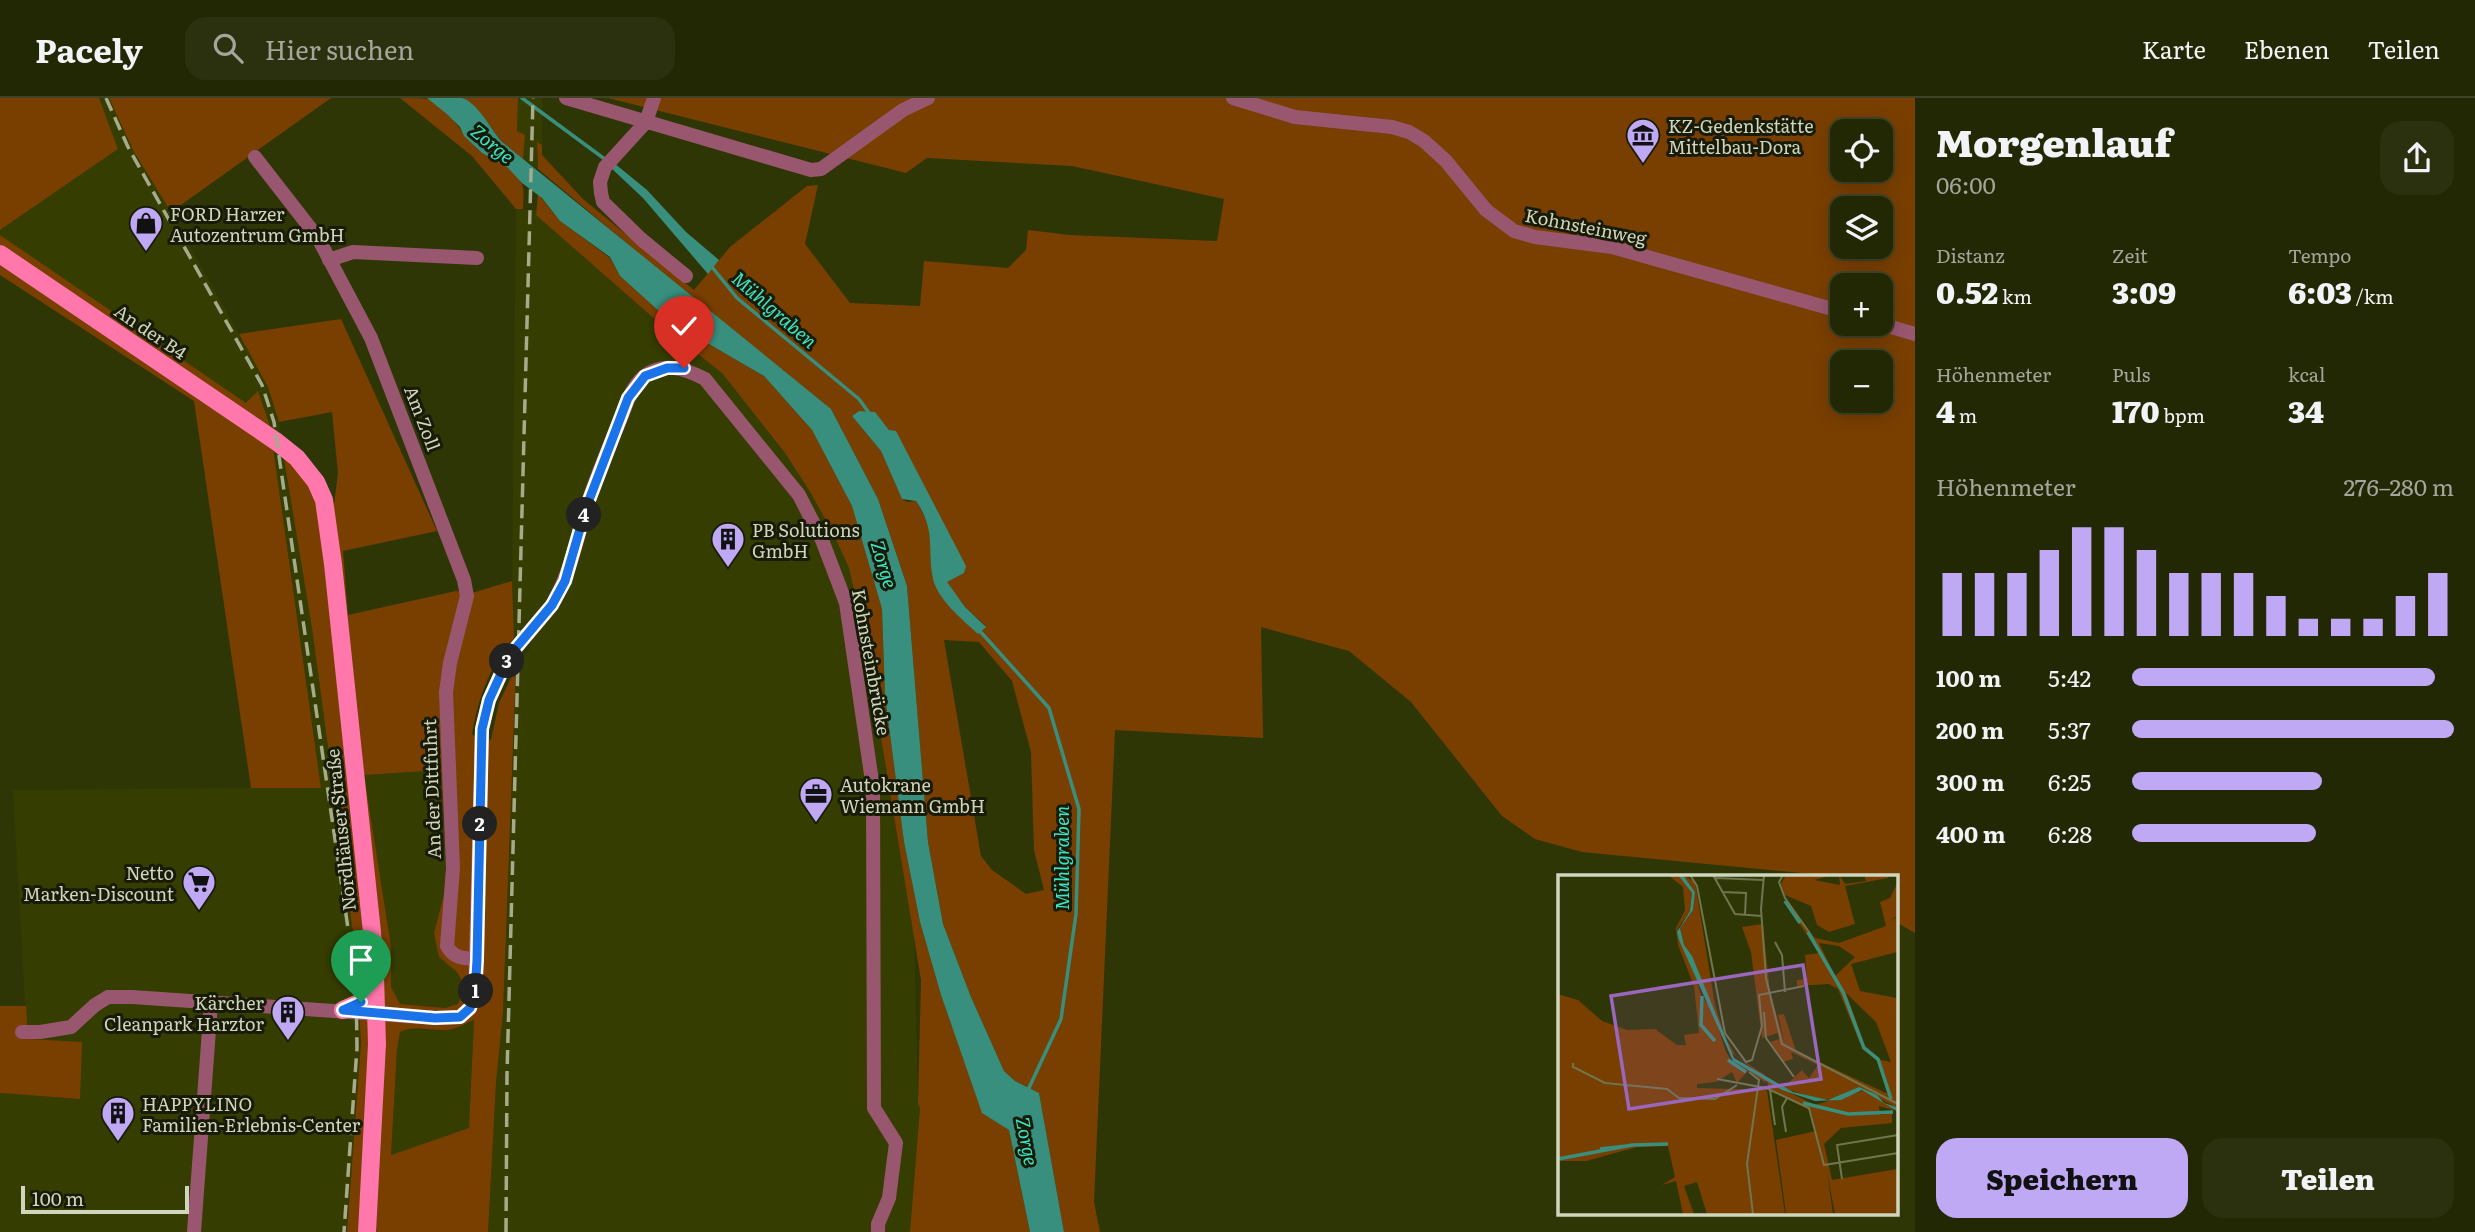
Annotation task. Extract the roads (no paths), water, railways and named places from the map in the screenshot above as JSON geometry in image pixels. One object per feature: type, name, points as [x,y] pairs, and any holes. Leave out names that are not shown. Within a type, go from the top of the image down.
[{"type":"main road","name":"An der B4","points":[[0,254],[277,443]]},
{"type":"main road","name":"Nordhäuser Straße","points":[[277,443],[307,468],[316,482],[324,500],[333,564],[363,845],[377,1013],[367,1232]]},
{"type":"main road","points":[[343,1010],[361,1002],[375,976]]},
{"type":"street","points":[[566,98],[811,170],[821,169],[903,110],[928,98]]},
{"type":"street","points":[[654,98],[646,122],[609,162],[600,181],[603,202],[641,239],[686,276]]},
{"type":"street","name":"Kohnsteinweg","points":[[1233,98],[1295,117],[1392,127],[1409,132],[1424,141],[1446,161],[1486,210],[1514,231],[1535,237],[1612,247],[1830,308]]},
{"type":"street","points":[[621,115],[627,143]]},
{"type":"street","name":"Am Zoll","points":[[255,157],[318,238],[371,338],[464,580],[467,596]]},
{"type":"street","points":[[330,260],[353,252],[477,258]]},
{"type":"street","points":[[1893,328],[1915,334]]},
{"type":"street","name":"Kohnsteinbrücke","points":[[377,1013],[435,1018],[460,1017],[470,1008],[475,993],[477,960],[481,741],[484,718],[497,680],[509,656],[552,605],[565,581],[598,475],[628,398],[645,376],[667,368],[684,368],[705,379],[799,495],[822,540],[846,603],[873,788],[874,1108],[896,1143],[889,1198],[878,1224],[878,1232]]},
{"type":"street","name":"An der Dittfuhrt","points":[[467,596],[450,663],[446,692],[453,868],[447,946],[458,958],[477,960]]},
{"type":"street","points":[[22,1032],[71,1027],[108,997],[377,1013]]},
{"type":"street","points":[[194,1232],[211,1003]]},
{"type":"water","name":"Zorge","points":[[427,98],[462,98],[468,101],[501,141],[831,409],[878,499],[907,586],[928,842],[943,924],[971,997],[1004,1071],[1015,1081],[1039,1093],[1064,1232],[1030,1232],[1009,1130],[982,1113],[941,995],[920,922],[904,842],[885,696],[882,609],[852,506],[812,430],[764,376],[671,322],[620,276],[610,257],[560,221],[542,198],[508,168],[482,153],[448,115]]},
{"type":"water","points":[[614,163],[647,190],[686,232],[719,260],[708,274],[643,198],[610,167]]},
{"type":"water","points":[[859,411],[875,412],[889,430],[896,431],[966,566],[964,573],[947,582],[965,607],[986,627],[978,634],[950,607],[938,591],[932,574],[926,520],[916,501],[902,499],[881,451],[852,416]]},
{"type":"waterway","points":[[522,98],[606,160]]},
{"type":"waterway","name":"Mühlgraben","points":[[712,267],[737,298],[859,399],[869,413]]},
{"type":"waterway","name":"Mühlgraben","points":[[979,630],[1049,708],[1079,809],[1076,914],[1061,1019],[1028,1090]]},
{"type":"railway","points":[[106,98],[128,147],[262,385],[274,422],[356,983],[357,1048],[344,1232]]},
{"type":"railway","points":[[506,1232],[507,1074],[533,98]]},
{"type":"place","name":"KZ-Gedenkstätte Mittelbau-Dora","points":[[1643,165]]},
{"type":"place","name":"FORD Harzer Autozentrum GmbH","points":[[146,253]]},
{"type":"place","name":"PB Solutions GmbH","points":[[728,569]]},
{"type":"place","name":"Autokrane Wiemann GmbH","points":[[816,824]]},
{"type":"place","name":"Netto Marken-Discount","points":[[199,912]]},
{"type":"place","name":"Kärcher Cleanpark Harztor","points":[[288,1042]]},
{"type":"place","name":"HAPPYLINO Familien-Erlebnis-Center","points":[[118,1143]]}]
